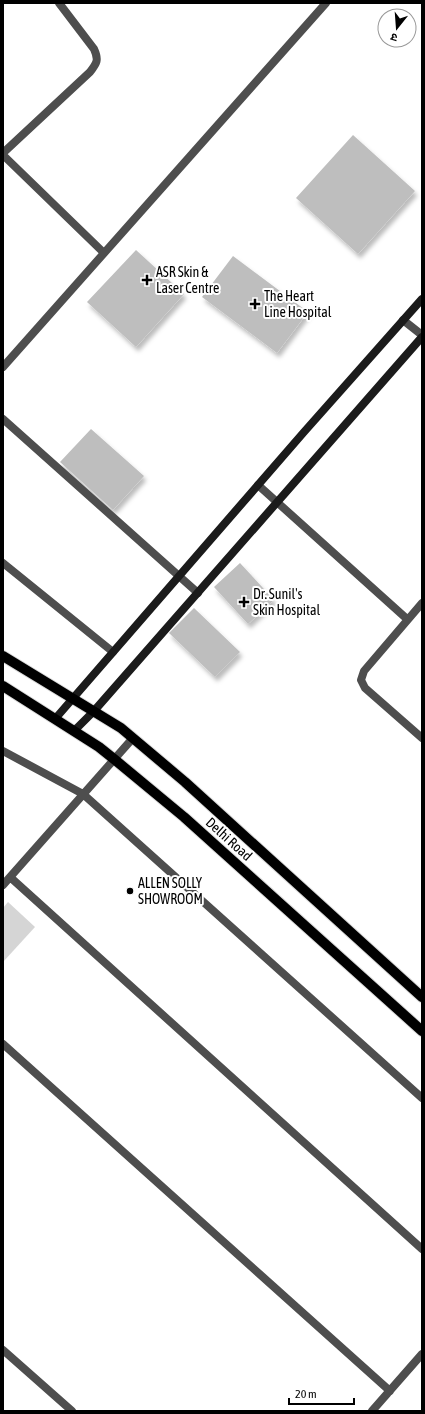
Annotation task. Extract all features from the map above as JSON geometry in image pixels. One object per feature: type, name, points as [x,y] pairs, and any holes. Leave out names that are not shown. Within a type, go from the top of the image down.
[{"type":"main road","points":[[55,719],[422,299]]},
{"type":"main road","points":[[74,731],[94,711],[198,593],[422,336]]},
{"type":"main road","name":"Delhi Road","points":[[3,656],[121,728],[185,782],[422,997]]},
{"type":"main road","name":"Delhi Road","points":[[3,686],[99,747],[114,759],[184,817],[422,1032]]},
{"type":"street","points":[[59,3],[94,49],[97,56],[96,63],[90,72],[3,154],[104,253]]},
{"type":"street","points":[[3,367],[326,3]]},
{"type":"street","points":[[403,320],[422,336]]},
{"type":"street","points":[[3,419],[198,593]]},
{"type":"street","points":[[258,485],[407,619]]},
{"type":"street","points":[[3,563],[113,652]]},
{"type":"street","points":[[422,603],[364,671],[361,680],[365,688],[422,738]]},
{"type":"street","points":[[3,885],[133,738]]},
{"type":"street","points":[[3,751],[83,794],[422,1098]]},
{"type":"street","points":[[10,877],[422,1249]]},
{"type":"street","points":[[3,1044],[390,1391]]},
{"type":"street","points":[[3,1350],[72,1411]]},
{"type":"street","points":[[372,1411],[422,1354]]},
{"type":"shaded area","points":[[8,902],[35,927],[3,962],[3,908]]},
{"type":"building","points":[[353,135],[415,191],[358,254],[296,198]]},
{"type":"building","points":[[136,250],[184,294],[136,347],[87,302]]},
{"type":"building","points":[[233,256],[308,312],[277,353],[202,297]]},
{"type":"building","points":[[91,429],[144,476],[113,510],[60,462]]},
{"type":"building","points":[[240,563],[274,600],[248,624],[214,587]]},
{"type":"building","points":[[194,608],[240,652],[215,677],[169,633]]},
{"type":"place","name":"ASR Skin & Laser Centre","points":[[147,280]]},
{"type":"place","name":"The Heart Line Hospital","points":[[255,304]]},
{"type":"place","name":"Dr. Sunil's Skin Hospital","points":[[244,602]]},
{"type":"place","name":"ALLEN SOLLY SHOWROOM","points":[[130,891]]}]
